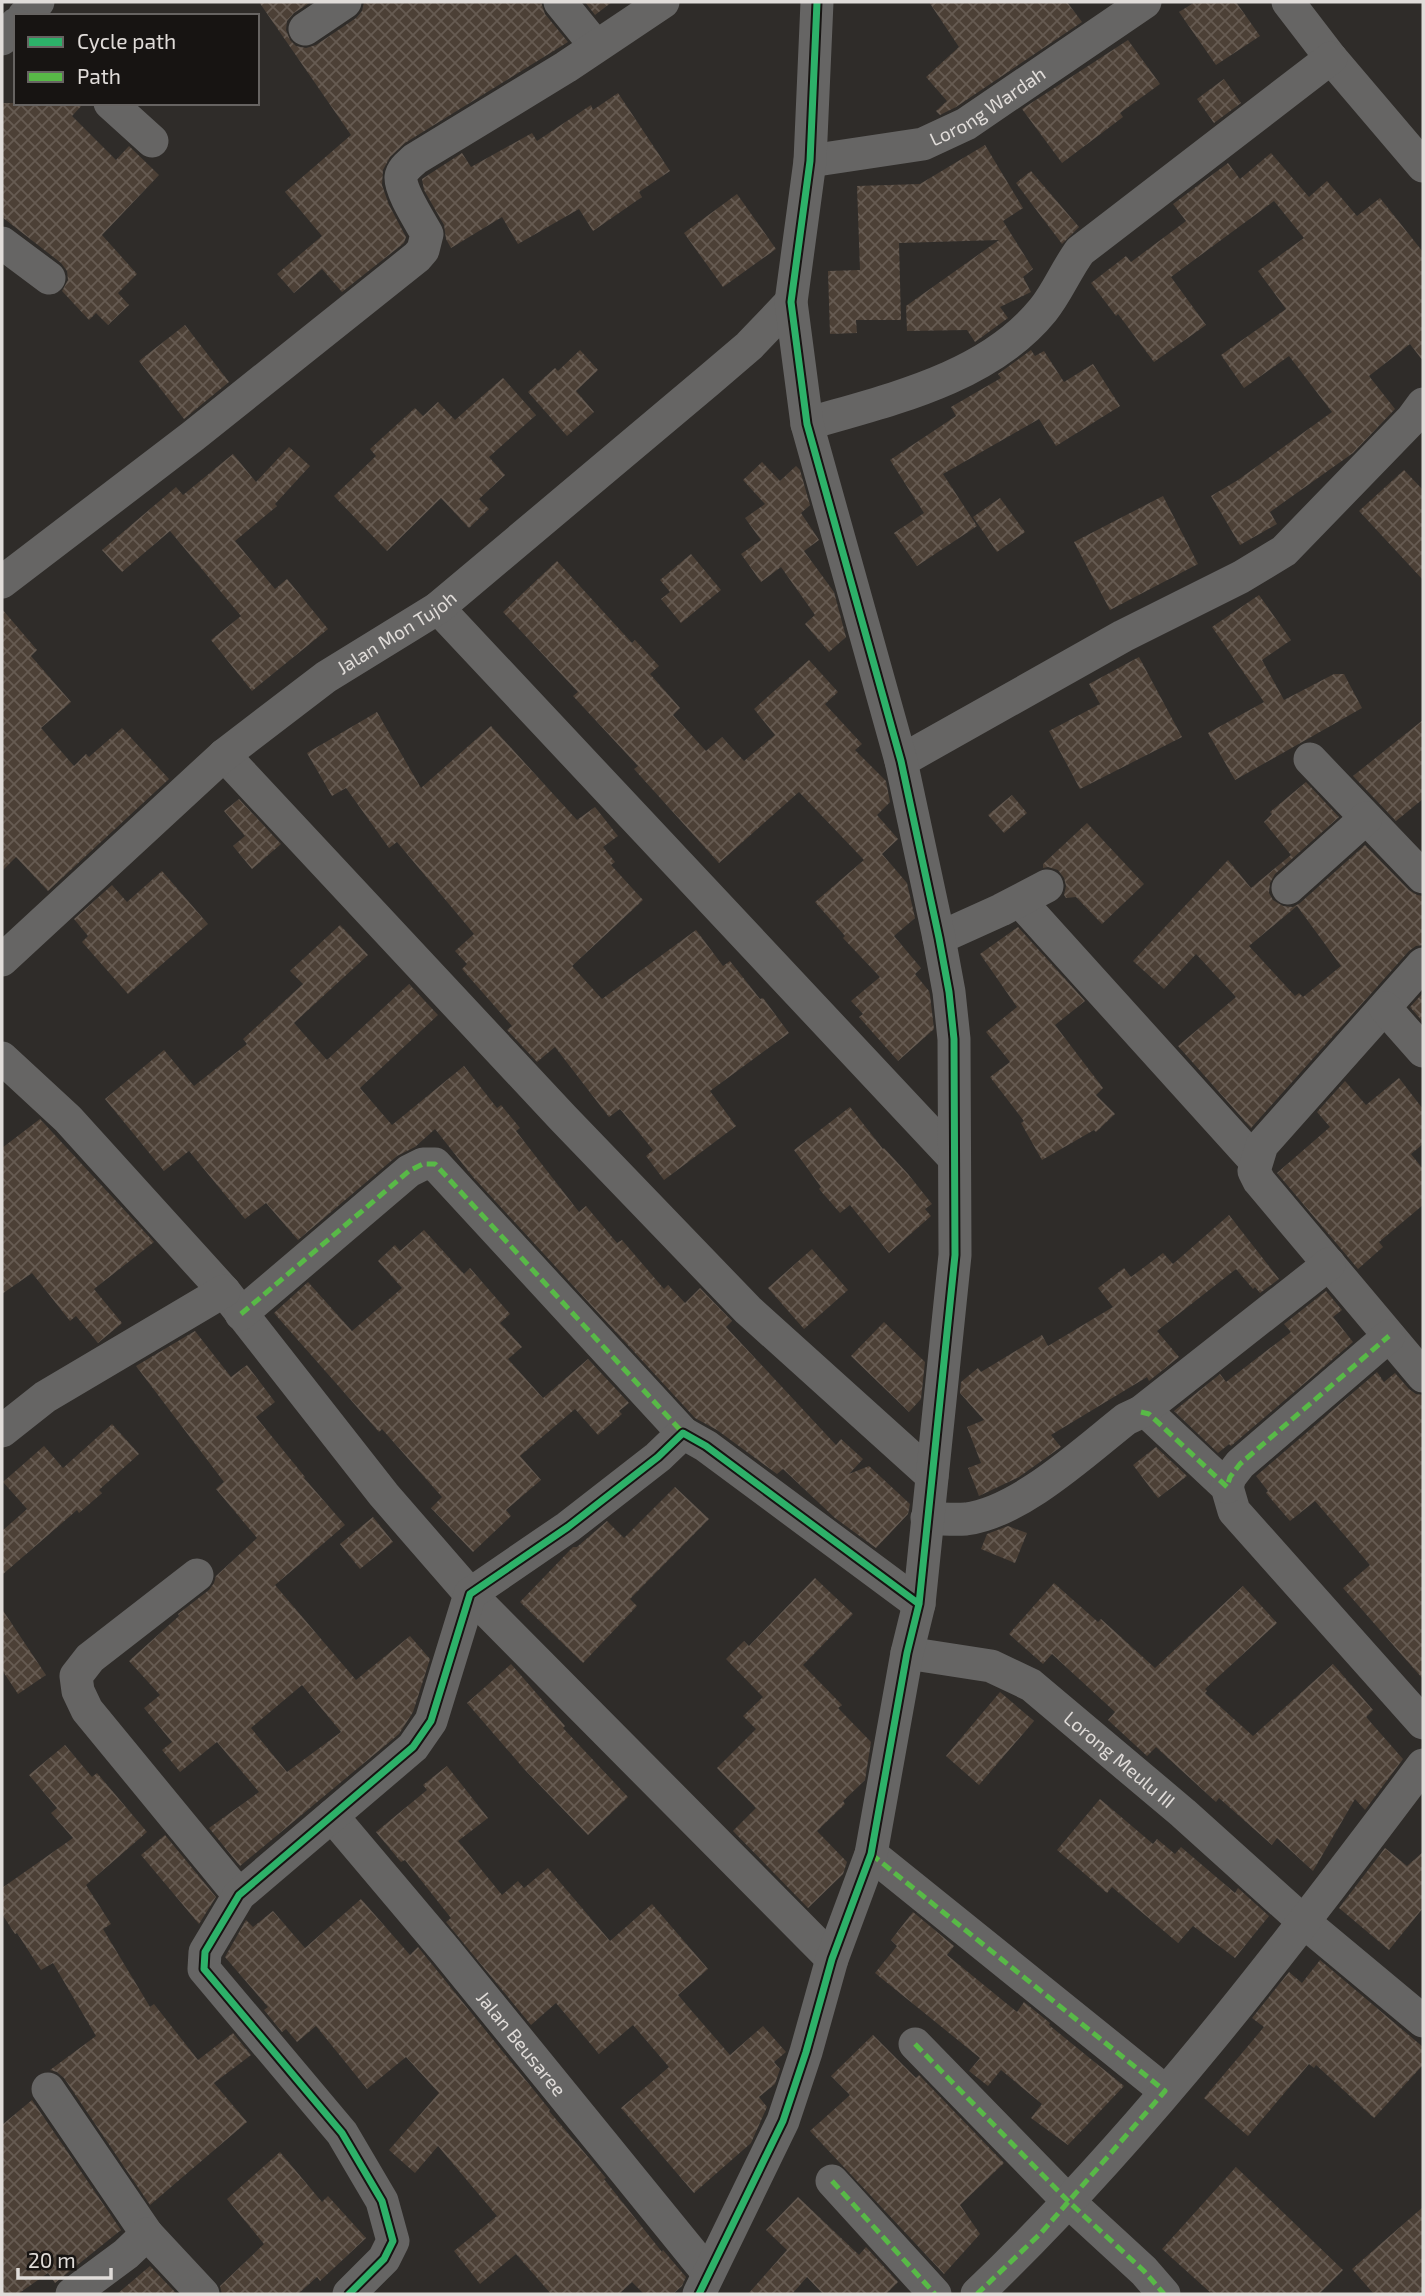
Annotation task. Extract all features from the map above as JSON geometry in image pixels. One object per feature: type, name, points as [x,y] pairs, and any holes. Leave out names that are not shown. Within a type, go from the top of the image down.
[{"type":"street","points":[[305,29],[345,2]]},
{"type":"street","points":[[560,2],[595,45]]},
{"type":"street","points":[[2,582],[192,436],[417,257],[423,250],[427,234],[408,199],[401,179],[404,170],[415,159],[566,66],[663,2]]},
{"type":"street","points":[[703,2284],[783,2121],[832,1959],[871,1854],[907,1653],[919,1604],[955,1255],[954,1039],[949,992],[901,761],[807,424],[791,302],[810,161],[817,2]]},
{"type":"street","name":"Lorong Wardah","points":[[810,161],[923,144],[966,124],[1145,2]]},
{"type":"street","points":[[1288,2],[1331,58],[1423,166]]},
{"type":"street","points":[[2,39],[14,26]]},
{"type":"street","points":[[807,424],[932,386],[1010,342],[1045,308],[1080,251],[1331,58]]},
{"type":"street","points":[[112,105],[152,141]]},
{"type":"street","points":[[2,243],[49,278]]},
{"type":"street","name":"Jalan Mon Tujoh","points":[[2,960],[224,755],[326,677],[438,608],[729,364],[791,302]]},
{"type":"street","points":[[901,761],[1123,636],[1241,577],[1284,551],[1412,419],[1423,404]]},
{"type":"street","points":[[438,608],[954,1158]]},
{"type":"street","points":[[224,755],[554,1108],[748,1310],[932,1476]]},
{"type":"street","points":[[1310,759],[1423,877]]},
{"type":"street","points":[[1288,888],[1366,818]]},
{"type":"street","points":[[939,938],[1033,893],[1256,1162]]},
{"type":"street","points":[[1423,964],[1262,1145],[1254,1171],[1259,1181],[1423,1376]]},
{"type":"street","points":[[1385,1008],[1423,1051]]},
{"type":"street","points":[[2,1058],[68,1119],[233,1303],[384,1495],[470,1594],[832,1959]]},
{"type":"street","points":[[2,1431],[46,1397],[233,1303],[410,1171],[423,1164],[435,1164],[683,1433],[706,1446],[919,1604]]},
{"type":"street","points":[[927,1518],[966,1519],[1006,1506],[1041,1485],[1126,1419],[1141,1412],[1329,1264]]},
{"type":"street","points":[[1227,1487],[1230,1477],[1240,1464],[1389,1336]]},
{"type":"street","points":[[1141,1412],[1149,1414],[1227,1487],[1234,1511],[1423,1723]]},
{"type":"street","points":[[349,2294],[384,2259],[393,2241],[382,2201],[342,2133],[204,1969],[205,1952],[239,1895],[413,1747],[431,1721],[470,1594],[568,1527],[658,1457],[683,1433]]},
{"type":"street","points":[[197,1575],[90,1658],[76,1676],[78,1691],[87,1710],[239,1895]]},
{"type":"street","name":"Lorong Meulu III","points":[[907,1653],[991,1666],[1031,1685],[1183,1813],[1304,1922],[1423,2021]]},
{"type":"street","points":[[977,2294],[1041,2233],[1165,2091],[1304,1922],[1423,1765]]},
{"type":"street","name":"Jalan Beusaree","points":[[332,1816],[438,1941],[703,2284]]},
{"type":"street","points":[[871,1854],[1165,2091]]},
{"type":"street","points":[[915,2044],[1069,2202],[1144,2271],[1164,2294]]},
{"type":"street","points":[[48,2089],[147,2234],[203,2294]]},
{"type":"street","points":[[832,2181],[935,2294]]},
{"type":"street","points":[[72,2294],[127,2254],[147,2234]]},
{"type":"building","points":[[259,2],[311,2],[294,13],[287,21],[286,30],[296,46],[306,48],[316,45],[356,18],[362,11],[364,2],[541,2],[545,14],[568,42],[405,143],[390,157],[383,170],[382,185],[406,237],[404,243],[342,292],[322,269],[294,293],[277,274],[322,236],[285,192],[351,135]]},
{"type":"building","points":[[585,2],[612,2],[595,15]]},
{"type":"building","points":[[929,2],[1067,2],[1082,22],[940,115],[936,111],[947,101],[926,77],[959,47]]},
{"type":"building","points":[[1195,2],[1236,2],[1260,36],[1216,65],[1179,12]]},
{"type":"building","points":[[1128,40],[1160,84],[1120,113],[1123,117],[1062,163],[1022,109]]},
{"type":"building","points":[[1224,79],[1241,103],[1214,123],[1197,99]]},
{"type":"building","points":[[618,93],[670,171],[639,192],[642,197],[593,231],[579,209],[518,244],[502,217],[451,248],[446,239],[444,225],[424,190],[422,179],[462,153],[471,167],[532,133],[537,141],[591,105],[593,110]]},
{"type":"building","points":[[2,103],[82,105],[72,116],[116,160],[129,146],[159,175],[102,235],[137,274],[118,293],[129,305],[108,325],[96,313],[89,320],[62,291],[68,280],[67,271],[61,263],[2,217]]},
{"type":"building","points":[[985,145],[1023,208],[1003,221],[1033,269],[1023,277],[1031,292],[1000,307],[1008,318],[975,342],[967,330],[907,331],[906,306],[999,240],[899,243],[901,320],[856,320],[857,333],[830,334],[828,271],[860,270],[857,186],[920,184]]},
{"type":"building","points":[[1271,153],[1309,197],[1327,181],[1357,216],[1380,198],[1423,252],[1423,361],[1410,344],[1369,376],[1395,409],[1353,453],[1270,512],[1277,524],[1240,545],[1211,496],[1238,480],[1332,412],[1289,356],[1244,388],[1221,355],[1286,309],[1258,271],[1304,238],[1274,201],[1171,277],[1206,325],[1154,362],[1091,283],[1126,256],[1131,262],[1186,221],[1173,204],[1228,163],[1240,179]]},
{"type":"building","points":[[1031,171],[1079,227],[1062,244],[1016,183]]},
{"type":"building","points":[[737,194],[776,249],[723,287],[684,233]]},
{"type":"building","points":[[185,325],[229,382],[184,419],[139,361]]},
{"type":"building","points":[[580,350],[598,370],[576,391],[594,412],[567,436],[528,392],[555,368],[558,371]]},
{"type":"building","points":[[1031,350],[1035,356],[1044,351],[1064,382],[1093,364],[1120,406],[1056,446],[1039,419],[943,474],[977,526],[917,566],[894,533],[924,513],[890,460],[956,416],[951,407],[1001,378],[998,374]]},
{"type":"building","points":[[503,378],[536,415],[489,457],[505,475],[479,499],[489,509],[469,528],[441,498],[387,551],[334,496],[376,456],[370,449],[415,408],[423,416],[438,402],[455,420]]},
{"type":"building","points":[[289,447],[310,466],[275,504],[277,506],[235,541],[275,589],[287,579],[328,629],[252,691],[211,640],[241,616],[170,531],[122,572],[102,550],[176,487],[183,495],[233,454],[256,482]]},
{"type":"building","points":[[762,462],[780,481],[796,466],[800,470],[810,505],[801,513],[819,540],[804,551],[834,592],[846,637],[829,652],[805,624],[815,615],[781,567],[761,582],[741,554],[761,540],[745,518],[765,504],[743,480]]},
{"type":"building","points":[[1404,470],[1423,490],[1423,580],[1359,511]]},
{"type":"building","points":[[1163,496],[1198,564],[1110,610],[1074,542]]},
{"type":"building","points":[[1000,498],[1025,532],[997,552],[973,517]]},
{"type":"building","points":[[691,554],[721,590],[681,623],[661,599],[670,592],[660,580]]},
{"type":"building","points":[[557,561],[632,643],[635,640],[659,666],[650,674],[680,708],[673,715],[706,751],[722,737],[744,761],[775,735],[754,709],[809,660],[838,692],[825,704],[862,744],[855,750],[886,781],[890,802],[877,815],[898,839],[882,854],[907,883],[915,918],[894,936],[921,968],[915,974],[930,995],[934,1029],[898,1061],[859,1017],[863,1014],[851,1001],[880,977],[843,938],[845,936],[815,902],[864,860],[799,792],[719,863],[634,769],[638,766],[573,696],[578,692],[503,612]]},
{"type":"building","points":[[1259,595],[1291,640],[1262,660],[1284,700],[1334,674],[1344,674],[1362,708],[1235,780],[1208,733],[1264,702],[1212,627]]},
{"type":"building","points":[[2,609],[37,650],[31,656],[71,702],[41,728],[74,766],[86,754],[89,757],[122,728],[169,779],[48,891],[16,857],[2,871]]},
{"type":"building","points":[[1139,657],[1182,737],[1080,789],[1049,731],[1100,704],[1089,684]]},
{"type":"building","points":[[377,712],[421,788],[491,726],[577,820],[595,807],[618,836],[603,847],[615,862],[611,865],[643,900],[572,966],[602,999],[696,930],[723,966],[730,961],[789,1033],[710,1091],[736,1126],[664,1180],[646,1156],[653,1150],[620,1109],[609,1117],[555,1047],[537,1062],[507,1030],[512,1026],[462,969],[467,964],[455,951],[474,934],[397,842],[389,848],[346,788],[332,796],[307,753]]},
{"type":"building","points":[[1423,720],[1423,799],[1396,821],[1353,776]]},
{"type":"building","points":[[1306,782],[1339,817],[1275,874],[1269,893],[1273,900],[1283,906],[1293,907],[1300,903],[1365,845],[1409,890],[1423,896],[1423,945],[1409,951],[1251,1128],[1178,1046],[1236,997],[1196,954],[1164,989],[1133,961],[1228,860],[1251,888],[1291,855],[1264,822],[1272,814],[1270,812]],"holes":[[[1297,906],[1341,966],[1303,997],[1299,993],[1295,996],[1249,946]]]},
{"type":"building","points":[[1012,795],[1027,813],[1004,833],[988,815]]},
{"type":"building","points":[[239,799],[281,844],[252,869],[233,846],[245,836],[224,811]]},
{"type":"building","points":[[1087,823],[1144,884],[1102,924],[1076,897],[1066,898],[1064,878],[1058,870],[1043,868],[1043,864]]},
{"type":"building","points":[[162,871],[208,924],[128,994],[82,942],[88,936],[74,919],[112,885],[127,902]]},
{"type":"building","points":[[340,925],[368,955],[294,1023],[327,1060],[409,984],[438,1015],[360,1088],[392,1125],[464,1066],[497,1108],[501,1105],[520,1128],[516,1131],[579,1212],[586,1206],[617,1243],[622,1240],[664,1289],[668,1285],[685,1303],[700,1288],[732,1321],[726,1327],[836,1445],[841,1439],[863,1459],[849,1474],[869,1466],[910,1504],[908,1514],[876,1548],[835,1518],[783,1469],[777,1474],[717,1430],[695,1418],[473,1177],[435,1129],[415,1147],[397,1156],[298,1240],[266,1203],[245,1219],[189,1151],[164,1171],[105,1099],[164,1050],[194,1086],[247,1044],[243,1039],[303,984],[290,971]]},
{"type":"building","points":[[1018,927],[1085,1001],[1055,1025],[1103,1088],[1096,1095],[1115,1114],[1096,1132],[1094,1130],[1042,1160],[1021,1123],[1024,1121],[990,1077],[1010,1062],[986,1032],[1017,1007],[980,954]]},
{"type":"building","points":[[1423,993],[1423,1022],[1410,1007]]},
{"type":"building","points":[[1399,1078],[1423,1109],[1423,1144],[1411,1154],[1423,1169],[1423,1205],[1379,1242],[1383,1247],[1358,1269],[1277,1173],[1330,1127],[1317,1112],[1345,1081],[1366,1105]]},
{"type":"building","points":[[850,1107],[932,1204],[925,1209],[931,1216],[889,1253],[850,1205],[840,1213],[819,1189],[821,1187],[794,1150]]},
{"type":"building","points":[[40,1119],[154,1242],[94,1289],[122,1323],[98,1343],[76,1316],[70,1321],[32,1273],[2,1294],[2,1148]]},
{"type":"building","points":[[1229,1215],[1279,1279],[1260,1293],[1255,1287],[1253,1289],[1236,1269],[1157,1331],[1179,1357],[1149,1381],[1147,1377],[1051,1435],[1061,1447],[1019,1477],[979,1496],[968,1468],[981,1463],[967,1427],[984,1420],[960,1393],[961,1382],[978,1368],[981,1372],[1042,1335],[1048,1346],[1113,1307],[1098,1288],[1124,1268],[1131,1277],[1163,1253],[1173,1264]]},
{"type":"building","points":[[424,1230],[464,1274],[470,1268],[510,1314],[500,1323],[522,1347],[508,1359],[543,1398],[588,1359],[629,1403],[619,1411],[622,1414],[598,1435],[575,1409],[520,1456],[541,1480],[506,1510],[511,1516],[473,1552],[431,1508],[442,1497],[382,1429],[379,1432],[274,1313],[308,1282],[352,1331],[402,1288],[378,1261],[395,1245],[400,1251]]},
{"type":"building","points":[[812,1249],[848,1290],[804,1329],[768,1288]]},
{"type":"building","points":[[1326,1291],[1342,1310],[1333,1317],[1353,1342],[1231,1446],[1229,1444],[1218,1453],[1174,1411],[1220,1374],[1226,1382],[1291,1332],[1284,1324]]},
{"type":"building","points":[[884,1322],[925,1362],[921,1399],[909,1412],[851,1356]]},
{"type":"building","points":[[195,1331],[231,1377],[247,1365],[275,1402],[256,1417],[345,1525],[275,1585],[356,1680],[410,1636],[430,1659],[413,1712],[399,1734],[240,1866],[209,1828],[259,1792],[217,1742],[180,1772],[162,1750],[172,1742],[144,1708],[160,1695],[129,1661],[179,1616],[178,1614],[209,1590],[216,1576],[257,1538],[216,1489],[224,1482],[136,1366]],"holes":[[[302,1685],[341,1732],[287,1772],[251,1728]]]},
{"type":"building","points":[[1377,1372],[1384,1382],[1395,1373],[1409,1389],[1423,1395],[1423,1679],[1343,1588],[1370,1565],[1315,1501],[1290,1521],[1266,1493],[1268,1491],[1256,1476]]},
{"type":"building","points":[[112,1424],[139,1454],[99,1490],[102,1493],[79,1513],[77,1510],[2,1575],[2,1531],[27,1509],[3,1482],[44,1446],[63,1468]]},
{"type":"building","points":[[1156,1447],[1187,1476],[1158,1498],[1133,1465]]},
{"type":"building","points":[[675,1487],[709,1519],[630,1599],[637,1606],[583,1663],[520,1602],[573,1547],[577,1547],[607,1521],[624,1538]]},
{"type":"building","points":[[373,1517],[393,1542],[360,1569],[340,1544]]},
{"type":"building","points":[[1008,1526],[1027,1533],[1015,1563],[981,1549],[987,1534]]},
{"type":"building","points":[[815,1578],[853,1614],[803,1665],[842,1705],[838,1708],[871,1742],[865,1780],[817,1831],[847,1862],[843,1874],[808,1908],[733,1831],[756,1808],[717,1768],[756,1729],[743,1716],[763,1697],[726,1659],[744,1641],[749,1646]]},
{"type":"building","points":[[1054,1583],[1098,1622],[1101,1619],[1155,1668],[1243,1586],[1277,1623],[1205,1689],[1205,1693],[1253,1736],[1333,1664],[1373,1710],[1366,1717],[1403,1759],[1365,1810],[1355,1799],[1313,1871],[1277,1838],[1272,1845],[1219,1798],[1216,1802],[1156,1747],[1147,1756],[1108,1720],[1115,1712],[1052,1654],[1043,1664],[1009,1634]]},
{"type":"building","points":[[2,1609],[46,1675],[18,1694],[2,1670]]},
{"type":"building","points":[[511,1664],[565,1726],[563,1728],[628,1797],[588,1835],[525,1770],[467,1703]]},
{"type":"building","points":[[1000,1692],[1034,1721],[979,1785],[946,1756]]},
{"type":"building","points":[[65,1745],[92,1777],[97,1773],[147,1832],[86,1885],[111,1924],[103,1929],[150,2007],[154,2004],[198,2060],[233,2033],[251,2055],[214,2083],[247,2122],[150,2205],[64,2078],[50,2070],[96,2036],[53,1963],[41,1970],[2,1914],[2,1888],[73,1838],[51,1813],[57,1808],[29,1775]]},
{"type":"building","points":[[447,1766],[488,1818],[458,1841],[502,1895],[518,1881],[524,1888],[548,1868],[610,1941],[652,1904],[708,1969],[678,1995],[730,2055],[763,2026],[786,2052],[774,2062],[780,2069],[775,2084],[759,2097],[767,2107],[751,2143],[694,2193],[621,2108],[669,2067],[633,2025],[599,2054],[556,2003],[531,2025],[446,1922],[451,1918],[405,1860],[401,1862],[376,1832],[427,1790],[423,1785]]},
{"type":"building","points":[[1100,1799],[1153,1844],[1157,1839],[1175,1854],[1181,1847],[1235,1893],[1238,1888],[1269,1916],[1235,1958],[1193,1926],[1178,1943],[1112,1887],[1107,1893],[1057,1850]]},
{"type":"building","points":[[165,1835],[216,1897],[199,1924],[141,1855]]},
{"type":"building","points":[[1385,1848],[1407,1866],[1423,1852],[1423,1908],[1389,1950],[1339,1908]]},
{"type":"building","points":[[361,1899],[410,1955],[418,1947],[606,2178],[604,2179],[662,2252],[663,2250],[686,2277],[682,2286],[673,2294],[644,2294],[632,2282],[619,2294],[551,2294],[516,2254],[480,2284],[454,2251],[497,2216],[438,2146],[415,2173],[389,2150],[439,2093],[406,2057],[367,2089],[316,2026],[297,2042],[286,2029],[282,2032],[264,2010],[268,2007],[225,1957],[246,1920],[253,1927],[273,1911],[305,1948]]},
{"type":"building","points":[[913,1912],[954,1946],[947,1955],[1017,2012],[1024,2002],[1124,2086],[1068,2145],[1031,2118],[1042,2104],[1001,2070],[988,2086],[969,2071],[980,2058],[875,1973],[897,1946],[891,1940]]},
{"type":"building","points":[[1320,1960],[1423,2047],[1423,2065],[1374,2118],[1316,2065],[1314,2068],[1309,2064],[1248,2136],[1204,2098],[1264,2027],[1252,2018],[1289,1972],[1302,1983]]},
{"type":"building","points":[[873,2035],[916,2078],[919,2075],[1004,2163],[960,2205],[980,2234],[944,2274],[810,2131],[850,2095],[831,2076]]},
{"type":"building","points":[[32,2100],[121,2230],[55,2283],[48,2273],[18,2294],[2,2294],[2,2125]]},
{"type":"building","points":[[280,2152],[322,2202],[328,2196],[366,2238],[320,2281],[317,2277],[298,2294],[222,2294],[220,2286],[264,2244],[227,2199]]},
{"type":"building","points":[[1236,2167],[1343,2270],[1319,2294],[1212,2294],[1162,2249]]},
{"type":"building","points":[[798,2197],[859,2255],[866,2247],[898,2282],[886,2294],[823,2294],[807,2277],[792,2294],[748,2294],[787,2250],[766,2230]]},
{"type":"building","points":[[1423,2207],[1423,2294],[1374,2294],[1352,2269]]},
{"type":"building","points":[[150,2266],[177,2294],[117,2294]]},
{"type":"marked path","points":[[241,1314],[409,1171],[423,1164],[435,1164],[683,1433]]},
{"type":"marked path","points":[[1141,1412],[1149,1414],[1227,1487],[1230,1477],[1240,1464],[1389,1336]]},
{"type":"marked path","points":[[871,1854],[1165,2091],[1041,2233],[977,2294]]},
{"type":"marked path","points":[[915,2044],[1069,2202],[1144,2271],[1164,2294]]},
{"type":"marked path","points":[[832,2181],[935,2294]]},
{"type":"cycle path","points":[[699,2294],[783,2121],[832,1959],[871,1854],[907,1653],[919,1604],[955,1255],[954,1039],[949,992],[901,761],[807,424],[791,302],[810,161],[817,2]]},
{"type":"cycle path","points":[[349,2294],[384,2259],[393,2241],[382,2201],[342,2133],[204,1969],[205,1952],[239,1895],[413,1747],[431,1721],[470,1594],[568,1527],[658,1457],[683,1433],[706,1446],[919,1604]]}]
